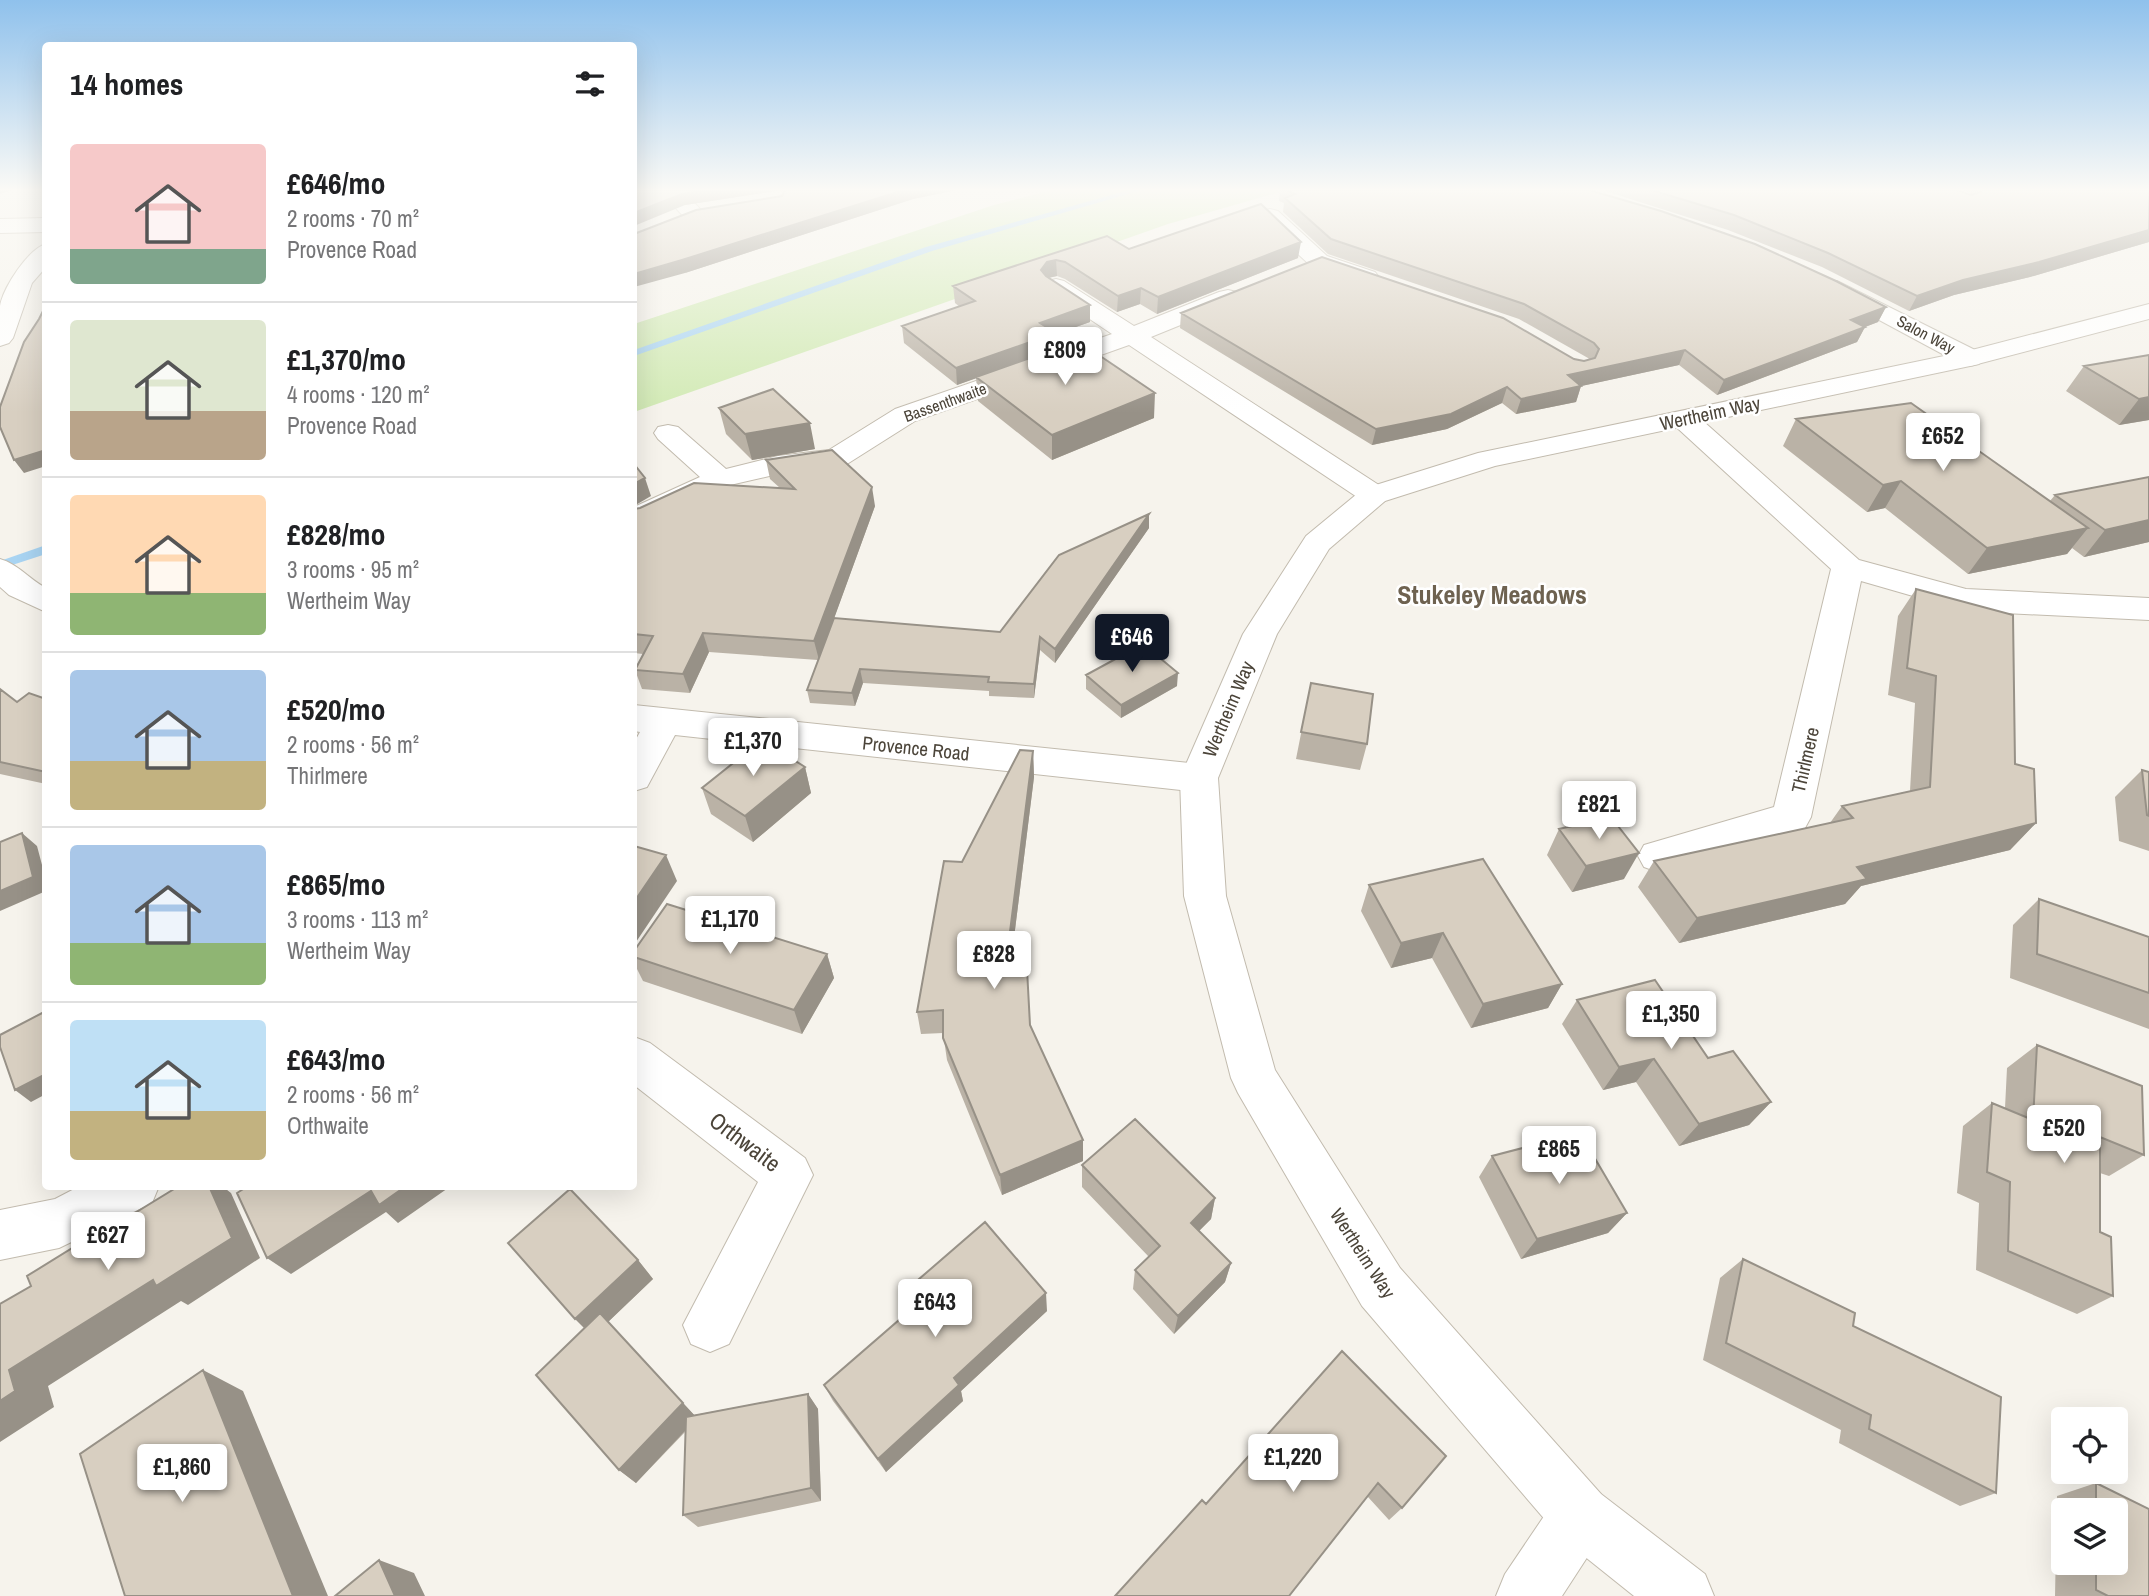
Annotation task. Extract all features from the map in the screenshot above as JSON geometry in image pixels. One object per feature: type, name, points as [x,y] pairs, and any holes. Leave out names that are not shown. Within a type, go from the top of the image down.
[{"type":"street","points":[[2,334],[20,282],[35,264]]},
{"type":"street","points":[[1306,264],[1395,287]]},
{"type":"street","name":"Salon Way","points":[[1820,279],[1970,358]]},
{"type":"street","points":[[1056,286],[1374,495]]},
{"type":"street","name":"Bassenthwaite","points":[[637,517],[720,479],[778,465],[836,458],[905,415],[1133,335],[1257,286]]},
{"type":"street","name":"Wertheim Way","points":[[1683,1596],[1580,1515],[1381,1287],[1254,1078],[1205,895],[1199,778],[1261,634],[1317,543],[1374,495],[1488,459],[1970,358],[2149,311]]},
{"type":"street","points":[[2,334],[35,324]]},
{"type":"street","points":[[1684,419],[1849,567],[1965,600],[2148,611]]},
{"type":"street","points":[[668,433],[720,479]]},
{"type":"street","name":"Thirlmere","points":[[1658,856],[1791,817],[1849,567]]},
{"type":"street","points":[[637,766],[649,720]]},
{"type":"street","name":"Provence Road","points":[[649,720],[1199,778]]},
{"type":"street","name":"Orthwaite","points":[[637,1060],[788,1175],[710,1325]]},
{"type":"street","points":[[0,1235],[59,1223],[126,1190]]},
{"type":"street","points":[[1527,1596],[1580,1515]]},
{"type":"green space","points":[[814,264],[1053,264],[637,411],[637,323]]},
{"type":"building","points":[[637,264],[667,264],[637,273]]},
{"type":"building","points":[[1019,264],[1045,264],[1041,270],[1046,276],[1090,305],[1040,323],[1056,333],[956,368],[902,326],[975,301],[953,286]]},
{"type":"building","points":[[1069,264],[1243,264],[1158,297],[1141,288],[1118,296]]},
{"type":"building","points":[[1303,264],[1344,264],[1503,318],[1574,359],[1584,361],[1595,358],[1599,349],[1594,343],[1524,304],[1407,264],[1800,264],[1886,307],[1851,320],[1865,327],[1724,380],[1685,350],[1568,375],[1581,386],[1521,399],[1507,387],[1451,414],[1376,429],[1181,313]]},
{"type":"building","points":[[1852,264],[2029,264],[1963,280],[1917,296]]},
{"type":"building","points":[[42,313],[42,451],[14,460],[0,427],[0,407],[24,342]]},
{"type":"building","points":[[1078,341],[1155,393],[1052,435],[976,377]]},
{"type":"building","points":[[2149,355],[2149,397],[2139,399],[2084,366]]},
{"type":"building","points":[[773,389],[810,423],[745,434],[719,408]]},
{"type":"building","points":[[1911,403],[2088,528],[1987,548],[1901,481],[1883,485],[1796,419]]},
{"type":"building","points":[[832,450],[872,487],[814,641],[703,633],[683,674],[637,670],[653,636],[637,634],[637,508],[694,483],[795,489],[766,460]]},
{"type":"building","points":[[637,468],[645,478],[637,482]]},
{"type":"building","points":[[2149,477],[2149,520],[2105,530],[2055,495]]},
{"type":"building","points":[[1149,514],[1055,649],[1040,637],[1034,684],[988,682],[989,677],[860,669],[852,693],[807,690],[834,618],[1000,632],[1059,555]]},
{"type":"building","points":[[1916,589],[2013,615],[2015,764],[2034,769],[2036,823],[1857,867],[1867,879],[1697,918],[1654,861],[1853,818],[1842,806],[1930,787],[1936,676],[1907,668]]},
{"type":"building","points":[[1143,644],[1178,673],[1121,705],[1086,675]]},
{"type":"building","points":[[1311,683],[1373,694],[1367,744],[1301,732]]},
{"type":"building","points":[[0,689],[17,702],[29,693],[42,698],[42,771],[0,762]]},
{"type":"building","points":[[762,740],[805,767],[745,816],[702,788]]},
{"type":"building","points":[[1020,750],[1033,751],[1005,971],[1027,969],[1030,1025],[1083,1140],[1000,1175],[943,1038],[943,1010],[917,1012],[944,861],[962,862]]},
{"type":"building","points":[[2142,770],[2149,772],[2149,816],[2147,815]]},
{"type":"building","points":[[1611,817],[1639,853],[1586,866],[1559,829]]},
{"type":"building","points":[[22,833],[33,877],[0,891],[0,842]]},
{"type":"building","points":[[637,847],[666,855],[637,898]]},
{"type":"building","points":[[1483,859],[1562,984],[1483,1004],[1443,933],[1401,943],[1369,885]]},
{"type":"building","points":[[2039,899],[2149,937],[2149,993],[2037,954]]},
{"type":"building","points":[[667,904],[827,954],[794,1010],[637,958],[637,947]]},
{"type":"building","points":[[1655,980],[1708,1058],[1733,1051],[1771,1102],[1699,1124],[1654,1059],[1619,1067],[1577,1000]]},
{"type":"building","points":[[42,1013],[42,1076],[15,1090],[0,1047],[0,1035]]},
{"type":"building","points":[[2037,1045],[2142,1086],[2144,1155],[2100,1137],[2100,1232],[2111,1237],[2113,1296],[2008,1251],[2010,1182],[1987,1172],[1992,1103],[2033,1120]]},
{"type":"building","points":[[1135,1119],[1215,1198],[1191,1223],[1231,1263],[1178,1316],[1135,1270],[1160,1246],[1082,1165]]},
{"type":"building","points":[[1580,1133],[1627,1213],[1537,1239],[1492,1156]]},
{"type":"building","points":[[172,1190],[211,1190],[232,1238],[156,1286],[153,1280],[9,1370],[15,1391],[0,1401],[0,1304],[31,1286],[27,1276],[111,1224],[112,1227]]},
{"type":"building","points":[[242,1190],[400,1190],[379,1205],[371,1191],[267,1258],[237,1193]]},
{"type":"building","points":[[571,1190],[638,1260],[575,1319],[508,1243]]},
{"type":"building","points":[[985,1222],[1046,1293],[954,1378],[959,1385],[878,1459],[824,1385],[922,1300],[911,1286]]},
{"type":"building","points":[[1743,1259],[1855,1313],[1853,1326],[2001,1397],[1996,1493],[1869,1429],[1871,1415],[1726,1343]]},
{"type":"building","points":[[600,1313],[683,1403],[619,1470],[536,1375]]},
{"type":"building","points":[[1342,1351],[1446,1456],[1402,1508],[1378,1483],[1289,1596],[1115,1596],[1202,1500],[1206,1504]]},
{"type":"building","points":[[203,1370],[293,1596],[125,1596],[80,1454]]},
{"type":"building","points":[[808,1394],[811,1488],[683,1515],[686,1417]]},
{"type":"building","points":[[2098,1484],[2127,1498],[2096,1498]]},
{"type":"building","points":[[2128,1499],[2149,1509],[2149,1596],[2108,1596],[2096,1590],[2096,1575],[2128,1575]]},
{"type":"building","points":[[379,1560],[395,1596],[335,1596]]},
{"type":"waterway","points":[[637,352],[885,264]]},
{"type":"waterway","points":[[0,565],[42,550]]},
{"type":"district","name":"Stukeley Meadows","points":[[1492,595]]}]
